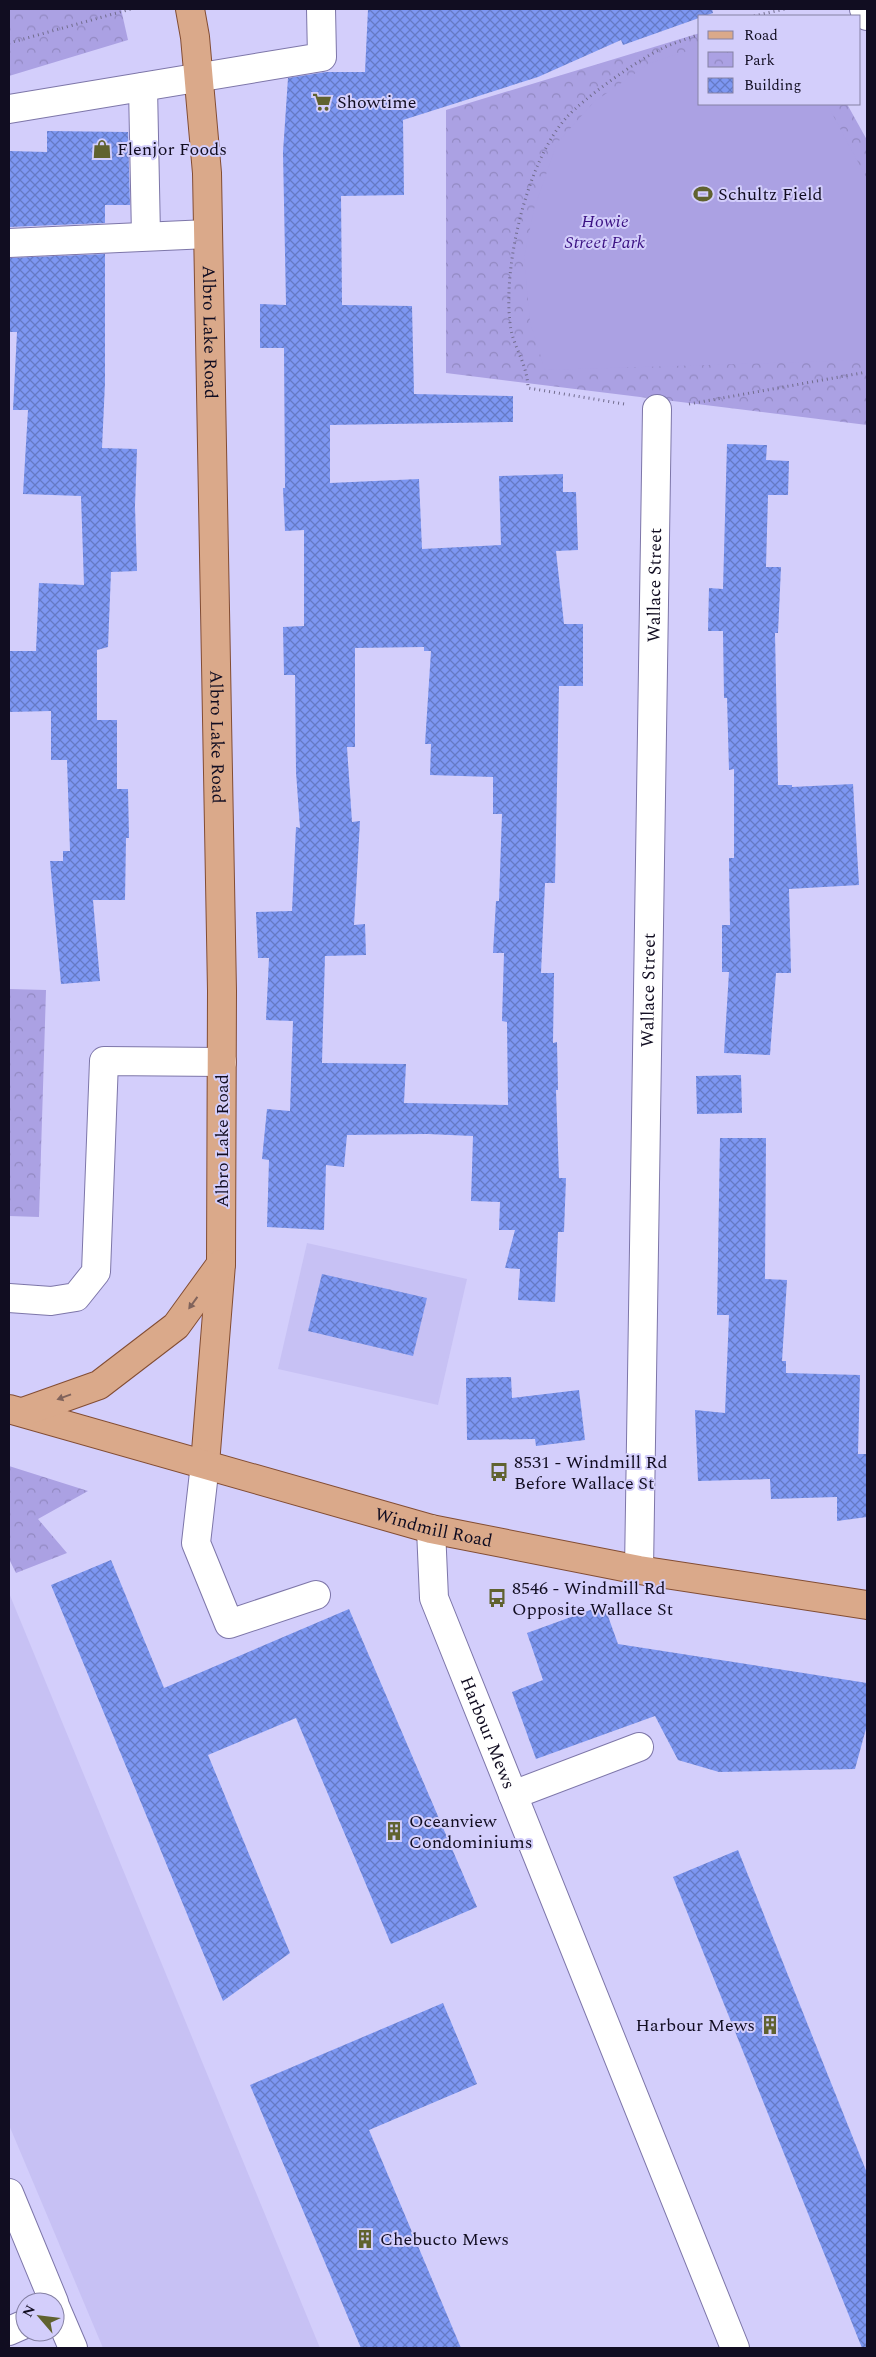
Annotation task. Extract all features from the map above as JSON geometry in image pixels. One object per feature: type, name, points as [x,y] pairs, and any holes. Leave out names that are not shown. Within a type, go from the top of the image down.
[{"type":"main road","name":"Albro Lake Road","points":[[190,9],[199,78],[207,173],[222,991],[221,1264],[205,1464]]},
{"type":"main road","points":[[16,1411],[98,1385],[176,1326],[221,1264]]},
{"type":"main road","name":"Windmill Road","points":[[16,1411],[431,1529],[638,1570],[867,1605]]},
{"type":"street","points":[[9,109],[322,57],[321,9]]},
{"type":"street","points":[[864,9],[867,16]]},
{"type":"street","points":[[143,87],[146,236]]},
{"type":"street","points":[[9,243],[208,234]]},
{"type":"street","name":"Wallace Street","points":[[638,1570],[657,409]]},
{"type":"street","points":[[9,1298],[51,1301],[76,1297],[96,1272],[104,1061],[222,1062]]},
{"type":"street","points":[[205,1464],[196,1542],[229,1624],[316,1595]]},
{"type":"street","name":"Harbour Mews","points":[[431,1529],[434,1598],[735,2348]]},
{"type":"street","points":[[513,1795],[639,1747]]},
{"type":"street","points":[[9,2193],[49,2292]]},
{"type":"street","points":[[65,2330],[73,2348]]},
{"type":"path","points":[[9,43],[131,9]]},
{"type":"path","points":[[758,15],[785,9]]},
{"type":"path","points":[[698,35],[660,50],[605,86],[567,117],[547,143],[527,196],[515,241],[510,280],[510,324],[528,372],[528,388],[657,409],[867,372]]},
{"type":"shaded area","points":[[307,1243],[467,1279],[438,1405],[278,1369]]},
{"type":"shaded area","points":[[9,1593],[320,2348],[103,2348],[9,2125]]},
{"type":"green space","points":[[9,9],[121,9],[128,40],[9,76]]},
{"type":"green space","name":"Schultz Field","points":[[698,34],[698,105],[848,105],[867,140],[867,425],[446,373],[446,110]]},
{"type":"green space","name":"Schultz Field","points":[[698,48],[698,105],[828,105],[867,179],[867,360],[545,370],[530,322],[524,258],[534,209],[557,143],[594,102],[650,63]]},
{"type":"green space","points":[[9,989],[46,990],[39,1217],[9,1216]]},
{"type":"green space","points":[[9,1466],[88,1491],[38,1519],[67,1553],[16,1573],[9,1559]]},
{"type":"building","points":[[368,9],[712,9],[713,13],[698,15],[698,18],[623,45],[621,40],[538,77],[403,120],[404,195],[341,196],[342,305],[412,306],[414,394],[513,396],[513,422],[330,425],[330,483],[419,479],[422,549],[501,545],[499,476],[563,474],[563,492],[576,492],[578,550],[556,551],[564,624],[583,624],[583,686],[559,686],[555,883],[545,883],[541,973],[554,973],[553,1043],[557,1042],[558,1090],[556,1090],[559,1178],[566,1178],[564,1232],[558,1232],[555,1302],[518,1300],[520,1269],[505,1268],[515,1230],[499,1230],[500,1202],[471,1201],[473,1136],[427,1134],[347,1135],[344,1167],[326,1165],[324,1230],[267,1227],[269,1160],[262,1159],[267,1109],[290,1111],[293,1021],[266,1020],[269,958],[258,958],[256,912],[292,911],[296,827],[300,828],[296,772],[295,675],[284,675],[283,627],[304,626],[304,530],[285,531],[283,488],[285,488],[284,348],[260,348],[260,304],[286,305],[283,152],[288,78],[326,72],[365,72]],"holes":[[[424,647],[424,651],[431,651],[425,744],[431,744],[430,775],[493,777],[493,814],[502,814],[499,901],[496,901],[493,953],[504,953],[502,1021],[507,1022],[508,1105],[404,1103],[406,1064],[322,1063],[325,956],[366,955],[365,924],[354,925],[360,821],[352,822],[347,747],[355,747],[355,648]]]},
{"type":"building","points":[[47,131],[128,132],[130,205],[105,205],[105,223],[9,227],[9,151],[47,152]]},
{"type":"building","points":[[105,254],[105,383],[102,448],[137,449],[135,506],[137,571],[111,572],[108,647],[97,650],[97,720],[117,720],[117,789],[128,789],[129,838],[126,838],[125,900],[93,900],[100,981],[61,984],[50,861],[63,861],[63,851],[70,851],[67,760],[51,760],[51,711],[9,712],[9,651],[36,651],[39,583],[84,585],[81,496],[23,494],[28,410],[13,410],[17,332],[9,332],[9,258]]},
{"type":"building","points":[[727,444],[767,445],[766,460],[789,461],[788,495],[768,495],[766,567],[781,567],[778,633],[775,633],[778,785],[792,785],[792,787],[853,784],[859,885],[789,889],[791,973],[776,973],[770,1055],[724,1053],[729,972],[722,972],[722,925],[730,925],[729,858],[734,858],[734,769],[729,770],[727,698],[724,698],[723,631],[708,631],[709,588],[723,589]]},
{"type":"building","points":[[741,1075],[742,1113],[697,1114],[696,1076]]},
{"type":"building","points":[[720,1138],[766,1138],[765,1279],[787,1280],[782,1361],[786,1361],[786,1373],[860,1375],[858,1454],[867,1454],[867,1517],[837,1521],[837,1497],[771,1499],[770,1479],[698,1481],[695,1410],[725,1413],[729,1315],[717,1315]]},
{"type":"building","points":[[322,1274],[427,1298],[413,1356],[308,1331]]},
{"type":"building","points":[[511,1377],[512,1398],[579,1390],[585,1440],[536,1446],[535,1439],[467,1440],[466,1378]]},
{"type":"building","name":"Oceanview Condominiums","points":[[111,1560],[164,1688],[349,1609],[477,1907],[391,1944],[296,1718],[208,1755],[290,1953],[223,2001],[51,1585]]},
{"type":"building","points":[[604,1605],[618,1644],[867,1683],[867,1725],[855,1769],[719,1772],[678,1760],[655,1716],[536,1759],[512,1692],[543,1680],[527,1633]]},
{"type":"building","name":"Harbour Mews","points":[[738,1850],[867,2173],[867,2348],[862,2348],[673,1877]]},
{"type":"building","name":"Chebucto Mews","points":[[443,2003],[477,2084],[369,2130],[461,2348],[361,2348],[250,2085]]},
{"type":"place","name":"Showtime","points":[[322,102]]},
{"type":"place","name":"Flenjor Foods","points":[[102,149]]},
{"type":"place","name":"Schultz Field","points":[[703,194]]},
{"type":"place","name":"8531 - Windmill Rd Before Wallace St","points":[[499,1472]]},
{"type":"place","name":"8546 - Windmill Rd Opposite Wallace St","points":[[497,1598]]},
{"type":"place","name":"Oceanview Condominiums","points":[[394,1831]]},
{"type":"place","name":"Harbour Mews","points":[[770,2025]]},
{"type":"place","name":"Chebucto Mews","points":[[365,2239]]},
{"type":"park label","name":"Howie Street Park","points":[[605,231]]}]
